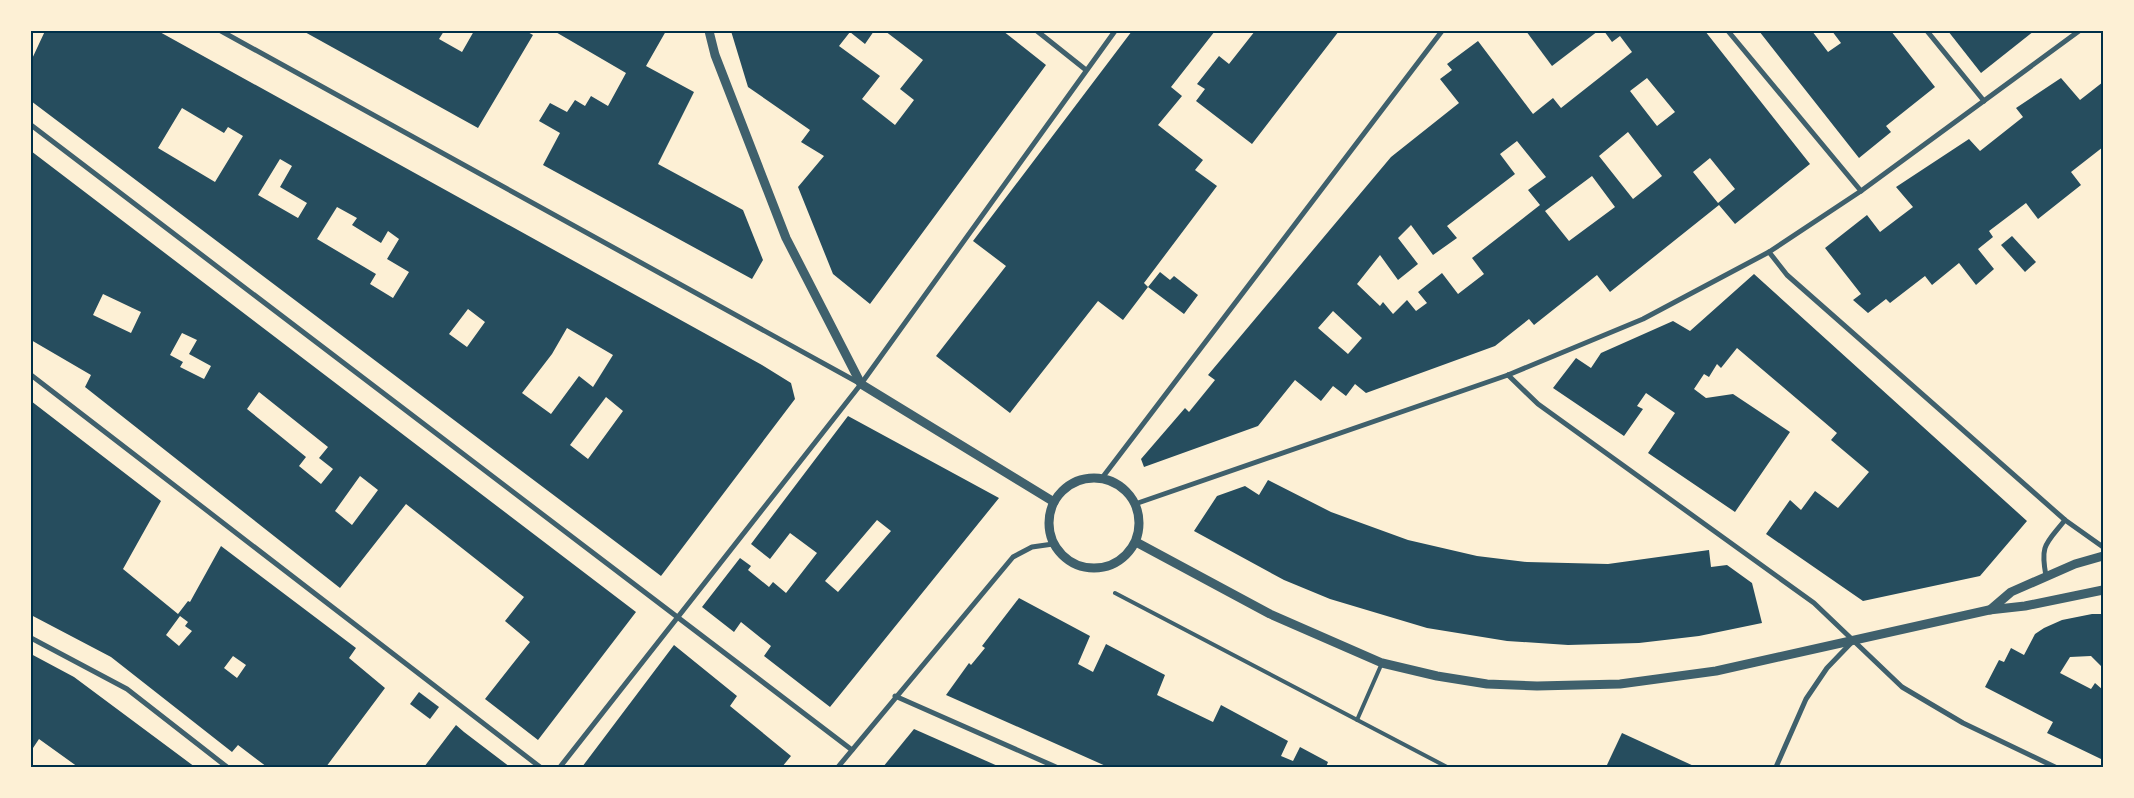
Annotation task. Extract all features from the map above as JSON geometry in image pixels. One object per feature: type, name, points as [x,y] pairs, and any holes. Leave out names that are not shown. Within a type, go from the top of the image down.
[{"type":"street","points":[[221,31],[862,384],[1054,502]]},
{"type":"street","points":[[709,31],[715,55],[786,238],[862,384]]},
{"type":"street","points":[[1037,31],[1086,70]]},
{"type":"street","points":[[560,767],[677,616],[862,384],[1115,31]]},
{"type":"street","points":[[1102,478],[1442,31]]},
{"type":"street","points":[[1728,31],[1861,191]]},
{"type":"street","points":[[1927,31],[1984,101]]},
{"type":"street","points":[[1135,504],[1508,375],[1643,319],[1769,252],[1861,191],[2079,31]]},
{"type":"street","points":[[31,124],[852,750]]},
{"type":"street","points":[[1769,252],[1787,275],[2065,520],[2103,547]]},
{"type":"street","points":[[31,374],[540,767]]},
{"type":"street","points":[[1508,375],[1538,404],[1814,603],[1902,687],[1963,723],[2055,767]]},
{"type":"street","points":[[1088,478],[1102,478],[1116,483],[1128,492],[1135,504],[1140,519],[1139,535],[1122,560],[1107,568],[1092,569],[1076,566],[1063,557],[1054,544],[1049,529],[1049,515],[1054,502],[1063,490],[1074,482],[1088,478]]},
{"type":"street","points":[[2046,576],[2042,558],[2044,547],[2065,520]]},
{"type":"street","points":[[1136,542],[1270,614],[1382,663],[1437,676],[1487,684],[1537,686],[1620,684],[1716,671],[1853,642],[1989,610],[2025,606],[2103,590]]},
{"type":"street","points":[[838,767],[1013,556],[1032,547],[1054,544]]},
{"type":"street","points":[[1989,610],[2011,592],[2075,564],[2103,556]]},
{"type":"street","points":[[31,638],[127,689],[227,767]]},
{"type":"street","points":[[1776,767],[1806,699],[1827,668],[1853,642]]},
{"type":"street","points":[[895,696],[1056,767]]},
{"type":"lane","points":[[1115,594],[1447,767]]},
{"type":"lane","points":[[1357,720],[1382,663]]},
{"type":"building","points":[[45,31],[158,31],[762,365],[791,383],[795,399],[661,576],[31,101],[31,61]],"holes":[[[182,108],[224,133],[228,127],[243,136],[215,182],[158,148]],[[280,159],[292,166],[280,187],[307,203],[298,218],[258,195]],[[337,207],[357,218],[352,225],[381,243],[388,231],[399,239],[387,259],[409,272],[393,298],[370,284],[376,274],[317,239]],[[468,309],[485,322],[467,347],[449,334]],[[567,328],[613,355],[593,387],[579,376],[551,414],[522,393],[552,354]],[[606,397],[623,411],[588,459],[570,445]]]},
{"type":"building","points":[[303,31],[444,31],[439,39],[462,52],[474,31],[526,31],[533,35],[478,128]]},
{"type":"building","points":[[554,31],[666,31],[646,66],[694,92],[658,164],[743,210],[763,260],[752,279],[543,165],[560,133],[539,121],[550,103],[567,112],[575,100],[585,106],[591,96],[608,106],[626,73]]},
{"type":"building","points":[[731,31],[874,31],[865,44],[850,32],[839,46],[880,76],[862,99],[895,125],[914,100],[900,89],[923,60],[885,31],[1003,31],[1046,65],[870,304],[833,274],[798,187],[824,156],[801,142],[810,130],[748,87]]},
{"type":"building","points":[[1132,31],[1215,31],[1171,87],[1182,96],[1158,125],[1203,160],[1195,170],[1217,186],[1144,283],[1148,287],[1123,320],[1098,301],[1010,413],[936,356],[1006,266],[973,241]]},
{"type":"building","points":[[1255,31],[1339,31],[1252,144],[1196,101],[1205,89],[1197,84],[1219,56],[1229,64]]},
{"type":"building","points":[[1526,31],[1598,31],[1552,66]]},
{"type":"building","points":[[1604,31],[1705,31],[1810,164],[1735,224],[1719,205],[1610,292],[1597,275],[1534,325],[1529,319],[1495,346],[1366,393],[1355,384],[1346,396],[1333,386],[1321,401],[1295,380],[1258,426],[1144,467],[1141,459],[1185,408],[1189,412],[1215,380],[1208,375],[1391,157],[1459,103],[1440,79],[1452,70],[1447,64],[1478,41],[1533,114],[1553,98],[1561,108],[1632,52],[1620,36],[1612,42]],"holes":[[[1647,78],[1675,112],[1657,126],[1630,91]],[[1628,132],[1662,176],[1633,199],[1599,156]],[[1517,141],[1546,177],[1528,190],[1540,205],[1472,258],[1484,274],[1458,294],[1442,273],[1418,292],[1427,303],[1416,311],[1407,300],[1393,314],[1383,302],[1380,306],[1357,284],[1380,255],[1398,280],[1418,264],[1398,238],[1411,225],[1433,255],[1457,238],[1447,226],[1515,174],[1500,154]],[[1710,158],[1735,189],[1718,203],[1693,172]],[[1592,176],[1615,207],[1569,241],[1545,211]],[[1333,311],[1362,338],[1348,354],[1318,328]]]},
{"type":"building","points":[[1759,31],[1812,31],[1828,52],[1841,43],[1832,31],[1891,31],[1935,87],[1886,126],[1891,132],[1859,158]]},
{"type":"building","points":[[1948,31],[2034,31],[1981,73]]},
{"type":"building","points":[[2061,78],[2080,100],[2103,82],[2103,147],[2071,172],[2081,185],[2038,219],[2026,203],[1989,231],[1993,237],[1978,249],[1994,269],[1976,285],[1959,263],[1932,285],[1925,276],[1890,303],[1886,299],[1868,313],[1853,300],[1861,294],[1825,248],[1867,215],[1880,232],[1913,207],[1896,187],[1969,139],[1980,151],[2023,117],[2016,108]]},
{"type":"building","points":[[31,151],[636,612],[538,740],[485,699],[530,642],[505,621],[524,597],[406,504],[340,588],[85,387],[91,375],[31,340]],"holes":[[[103,294],[141,312],[131,333],[93,315]],[[182,333],[197,340],[189,354],[211,366],[204,379],[180,367],[183,362],[170,355]],[[259,392],[328,447],[319,458],[333,469],[321,484],[299,466],[306,457],[247,409]],[[360,476],[378,490],[352,525],[335,511]]]},
{"type":"building","points":[[2012,236],[2036,262],[2025,272],[2001,245]]},
{"type":"building","points":[[1160,272],[1170,280],[1174,276],[1198,295],[1184,314],[1148,287]]},
{"type":"building","points":[[1754,274],[2027,521],[1980,576],[1863,601],[1766,534],[1790,500],[1801,510],[1815,491],[1838,508],[1869,472],[1831,440],[1837,433],[1737,348],[1721,368],[1717,364],[1709,377],[1704,374],[1694,389],[1706,398],[1733,394],[1790,432],[1735,512],[1648,453],[1675,413],[1646,393],[1637,406],[1643,409],[1624,436],[1553,388],[1576,358],[1591,368],[1601,353],[1673,321],[1690,331]]},
{"type":"building","points":[[31,401],[161,501],[123,569],[178,614],[188,601],[190,602],[221,546],[356,648],[349,658],[385,688],[326,767],[267,767],[238,745],[232,752],[111,657],[31,615]],"holes":[[[180,616],[188,622],[185,626],[192,631],[179,646],[166,635]],[[233,656],[246,665],[237,678],[224,668]]]},
{"type":"building","points":[[848,416],[999,498],[830,707],[764,656],[771,646],[741,622],[734,632],[702,607],[740,558],[751,566],[748,570],[769,587],[773,582],[786,593],[817,553],[790,533],[770,559],[751,544]],"holes":[[[877,520],[891,531],[838,592],[825,581]]]},
{"type":"building","points":[[1268,480],[1331,512],[1408,540],[1477,556],[1527,562],[1608,564],[1709,550],[1711,567],[1727,565],[1752,583],[1762,623],[1699,636],[1639,643],[1568,645],[1507,641],[1427,628],[1330,599],[1284,580],[1194,531],[1217,496],[1245,486],[1259,495]]},
{"type":"building","points":[[1019,598],[1090,636],[1078,664],[1093,672],[1106,644],[1165,675],[1157,695],[1213,722],[1221,705],[1288,741],[1281,756],[1293,761],[1300,747],[1328,762],[1326,767],[1108,767],[946,695],[969,663],[971,665],[985,648],[982,646]]},
{"type":"building","points":[[2092,614],[2103,614],[2103,668],[2091,656],[2070,657],[2060,673],[2091,689],[2095,683],[2103,690],[2101,759],[2047,733],[2053,722],[1985,687],[1999,660],[2004,662],[2011,648],[2024,655],[2035,634],[2044,628],[2062,620]]},
{"type":"building","points":[[674,645],[737,696],[730,706],[791,756],[782,767],[582,767]]},
{"type":"building","points":[[31,654],[74,677],[195,767],[78,767],[39,739],[31,751]]},
{"type":"building","points":[[419,692],[439,707],[430,719],[410,704]]},
{"type":"building","points":[[456,725],[464,732],[510,767],[424,767]]},
{"type":"building","points":[[914,729],[1000,767],[883,767]]},
{"type":"building","points":[[1622,733],[1696,767],[1606,767]]}]
